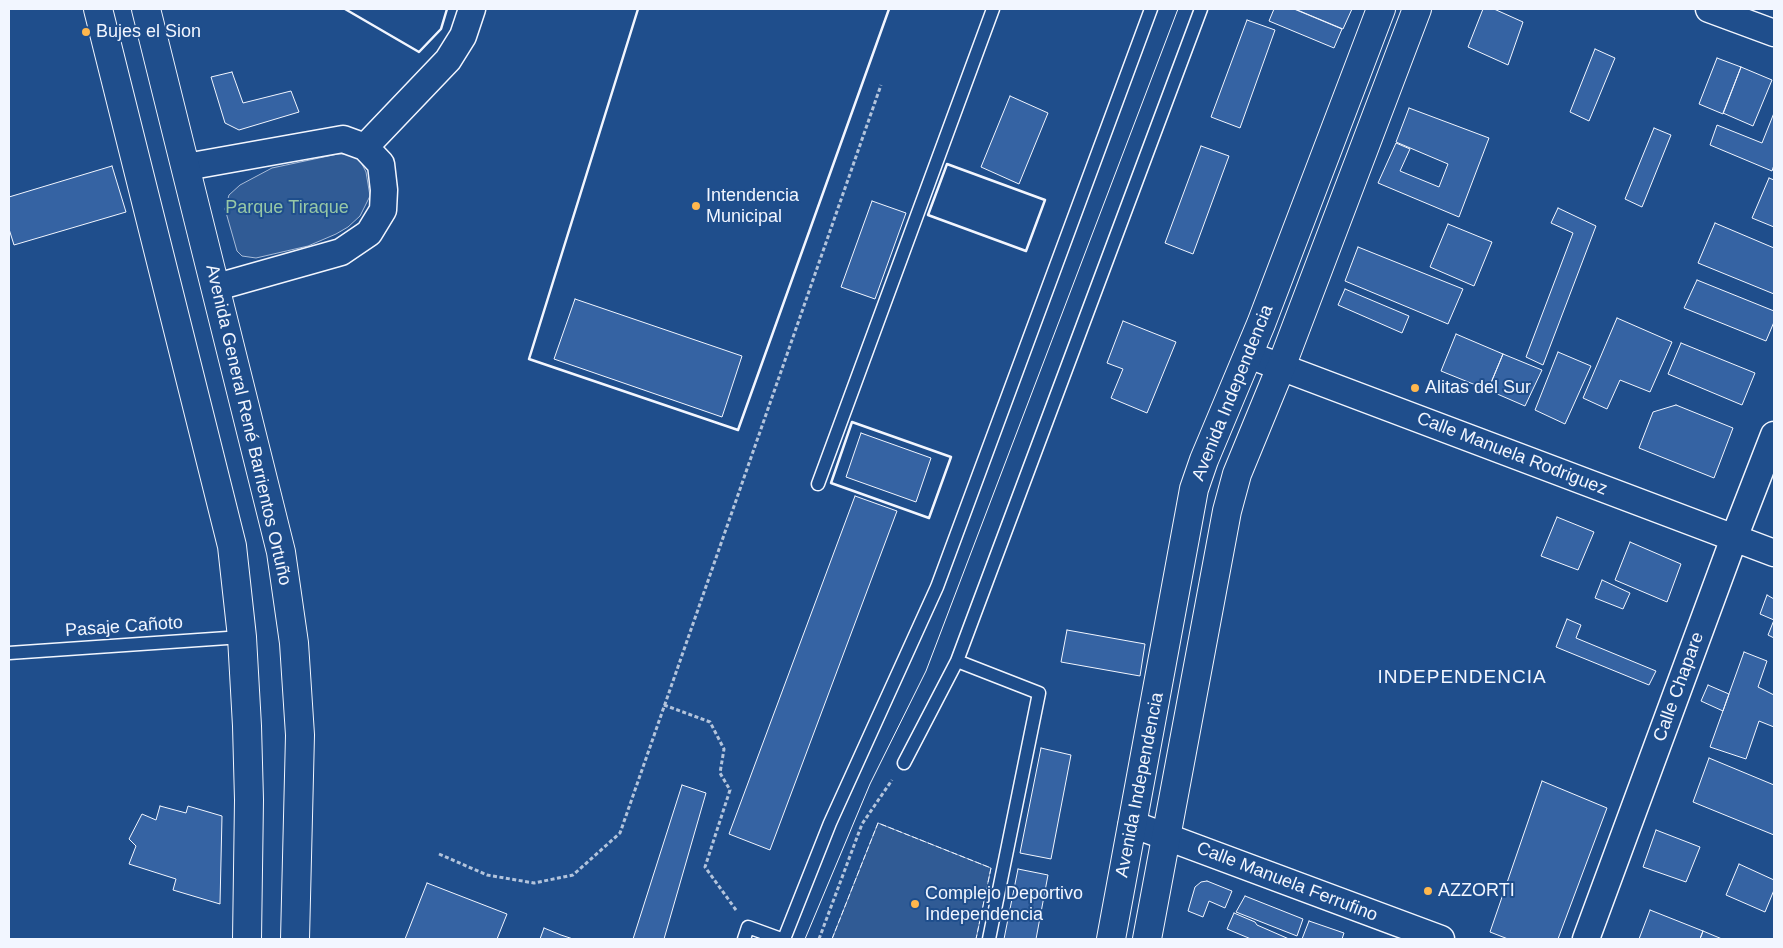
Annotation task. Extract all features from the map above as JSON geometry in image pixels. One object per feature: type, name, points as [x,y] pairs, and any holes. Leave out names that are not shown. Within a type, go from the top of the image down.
[{"type":"main road","points":[[98,9],[232,546],[242,637],[249,800],[247,939]]},
{"type":"main road","name":"Avenida General René Barrientos Ortuño","points":[[146,9],[281,552],[294,643],[300,735],[295,939]]},
{"type":"main road","name":"Avenida Independencia","points":[[1111,939],[1194,489],[1204,460],[1249,355],[1381,9]]},
{"type":"main road","name":"Avenida Independencia","points":[[1147,939],[1227,511],[1237,474],[1282,367],[1417,9]]},
{"type":"street","points":[[364,147],[448,60],[463,36],[472,9]]},
{"type":"street","points":[[1709,9],[1774,33]]},
{"type":"street","points":[[186,167],[343,139],[364,147],[381,164],[384,190],[383,210],[369,233],[341,252],[216,287]]},
{"type":"street","name":"Calle Manuela Rodriguez","points":[[1249,355],[1774,554]]},
{"type":"street","name":"Calle Chapare","points":[[1586,939],[1774,435]]},
{"type":"street","name":"Calle Manuela Ferrufino","points":[[1132,824],[1441,939]]},
{"type":"lane","points":[[818,484],[994,9]]},
{"type":"lane","points":[[744,939],[748,927],[782,939],[830,823],[937,587],[1151,9]]},
{"type":"lane","points":[[904,763],[957,661],[1201,9]]},
{"type":"lane","name":"Pasaje Cañoto","points":[[9,653],[242,637]]},
{"type":"lane","points":[[957,661],[1039,693],[989,939]]},
{"type":"path","points":[[439,854],[487,875],[534,883],[574,875],[620,833],[881,85]]},
{"type":"path","points":[[664,705],[710,722],[724,749],[720,773],[730,790],[705,867],[748,927]]},
{"type":"path","points":[[819,939],[862,824],[904,763]]},
{"type":"green space","name":"Parque Tiraque","points":[[338,154],[355,156],[361,162],[366,172],[370,196],[360,216],[348,227],[336,234],[308,246],[256,258],[242,256],[237,251],[225,209],[229,195],[240,185],[272,168]]},
{"type":"green space","name":"Complejo Deportivo Independencia","points":[[878,823],[991,868],[976,939],[832,939]]},
{"type":"building","points":[[1274,9],[1294,9],[1342,29],[1334,48],[1269,21]]},
{"type":"building","points":[[1295,9],[1352,9],[1343,29]]},
{"type":"building","points":[[1483,9],[1494,9],[1523,22],[1508,65],[1468,47]]},
{"type":"building","points":[[1247,20],[1275,30],[1240,128],[1211,117]]},
{"type":"building","points":[[1595,49],[1615,58],[1589,121],[1570,112]]},
{"type":"building","points":[[1717,58],[1741,67],[1723,114],[1699,104]]},
{"type":"building","points":[[1741,67],[1772,80],[1753,126],[1723,113]]},
{"type":"building","points":[[232,72],[243,103],[291,91],[299,112],[239,130],[225,123],[211,77]]},
{"type":"building","points":[[1010,96],[1048,113],[1019,184],[981,167]]},
{"type":"building","points":[[1409,108],[1489,138],[1459,217],[1378,183],[1396,143],[1410,149],[1400,171],[1439,187],[1448,164],[1396,142]]},
{"type":"building","points":[[1774,113],[1774,165],[1772,171],[1710,145],[1717,125],[1762,143]]},
{"type":"building","points":[[1654,128],[1671,135],[1642,207],[1625,199]]},
{"type":"building","points":[[1201,146],[1229,156],[1193,254],[1165,243]]},
{"type":"building","points":[[112,166],[126,212],[14,245],[9,229],[9,197]]},
{"type":"building","points":[[1769,178],[1774,180],[1774,227],[1752,218]]},
{"type":"building","points":[[872,201],[906,213],[875,299],[841,287]]},
{"type":"building","points":[[1558,208],[1596,226],[1543,365],[1526,357],[1573,233],[1551,223]]},
{"type":"building","points":[[1715,223],[1774,248],[1774,294],[1698,263]]},
{"type":"building","points":[[1448,224],[1492,242],[1474,286],[1430,267]]},
{"type":"building","points":[[1358,247],[1463,289],[1448,324],[1345,281]]},
{"type":"building","points":[[1697,280],[1774,311],[1774,322],[1766,341],[1684,308]]},
{"type":"building","points":[[1345,289],[1409,316],[1402,333],[1338,305]]},
{"type":"building","points":[[575,299],[742,356],[722,417],[554,359]]},
{"type":"building","points":[[1617,318],[1672,342],[1650,392],[1620,380],[1607,409],[1583,398]]},
{"type":"building","points":[[1123,321],[1176,342],[1147,413],[1111,398],[1123,369],[1107,363]]},
{"type":"building","points":[[1456,334],[1503,354],[1488,390],[1441,371]]},
{"type":"building","points":[[1681,343],[1755,373],[1742,405],[1668,374]]},
{"type":"building","points":[[1558,352],[1591,366],[1565,424],[1535,410]]},
{"type":"building","points":[[1503,354],[1542,370],[1525,406],[1488,390]]},
{"type":"building","points":[[1676,405],[1733,428],[1714,478],[1639,448],[1653,412]]},
{"type":"building","points":[[861,433],[931,458],[916,502],[846,477]]},
{"type":"building","points":[[855,496],[897,511],[770,850],[729,834]]},
{"type":"building","points":[[1557,517],[1594,532],[1578,570],[1541,556]]},
{"type":"building","points":[[1630,542],[1681,564],[1667,602],[1615,580]]},
{"type":"building","points":[[1602,580],[1630,593],[1623,609],[1595,598]]},
{"type":"building","points":[[1767,595],[1774,599],[1774,620],[1760,614]]},
{"type":"building","points":[[1567,619],[1581,625],[1576,638],[1656,671],[1649,685],[1556,647]]},
{"type":"building","points":[[1774,620],[1774,638],[1768,635]]},
{"type":"building","points":[[1067,630],[1145,644],[1140,676],[1061,662]]},
{"type":"building","points":[[1744,652],[1767,661],[1758,687],[1774,695],[1774,727],[1759,721],[1746,759],[1710,747]]},
{"type":"building","points":[[1708,685],[1729,694],[1723,711],[1701,701]]},
{"type":"building","points":[[1041,748],[1071,755],[1051,859],[1020,853]]},
{"type":"building","points":[[1709,758],[1774,785],[1774,835],[1693,802]]},
{"type":"building","points":[[1542,781],[1607,808],[1558,939],[1508,939],[1490,932]]},
{"type":"building","points":[[682,785],[706,793],[664,939],[633,939]]},
{"type":"building","points":[[160,806],[186,813],[188,806],[222,816],[220,904],[173,890],[176,879],[129,864],[136,846],[129,839],[142,814],[156,820]]},
{"type":"building","points":[[1656,830],[1700,847],[1686,882],[1643,867]]},
{"type":"building","points":[[1739,864],[1774,880],[1774,890],[1765,912],[1726,895]]},
{"type":"building","points":[[1018,869],[1048,875],[1036,939],[1004,939]]},
{"type":"building","points":[[1207,881],[1232,891],[1225,908],[1209,901],[1203,917],[1188,911],[1195,887],[1201,882]]},
{"type":"building","points":[[427,883],[507,914],[497,939],[405,939]]},
{"type":"building","points":[[1245,896],[1303,919],[1297,936],[1236,912]]},
{"type":"building","points":[[1650,910],[1703,931],[1700,939],[1639,939]]},
{"type":"building","points":[[1234,913],[1289,939],[1251,939],[1227,929]]},
{"type":"building","points":[[1309,921],[1344,933],[1342,939],[1302,939]]},
{"type":"building","points":[[544,928],[561,935],[573,939],[540,939]]},
{"type":"building","points":[[1703,931],[1722,939],[1700,939]]},
{"type":"tram line","points":[[805,939],[870,784],[926,671],[1178,9]]},
{"type":"fence","points":[[832,939],[878,823],[991,868],[976,939]]},
{"type":"wall","points":[[345,9],[419,52],[441,29],[447,9]]},
{"type":"wall","points":[[638,9],[529,359],[738,430],[889,9]]},
{"type":"wall","points":[[947,164],[1045,200],[1026,251],[928,215],[947,164]]},
{"type":"wall","points":[[852,422],[951,457],[929,518],[831,483],[852,422]]},
{"type":"place","name":"Bujes el Sion","points":[[86,32]]},
{"type":"place","name":"Intendencia Municipal","points":[[696,206]]},
{"type":"place","name":"Alitas del Sur","points":[[1415,388]]},
{"type":"place","name":"AZZORTI","points":[[1428,891]]},
{"type":"place","name":"Complejo Deportivo Independencia","points":[[915,904]]},
{"type":"district","name":"INDEPENDENCIA","points":[[1462,678]]}]
